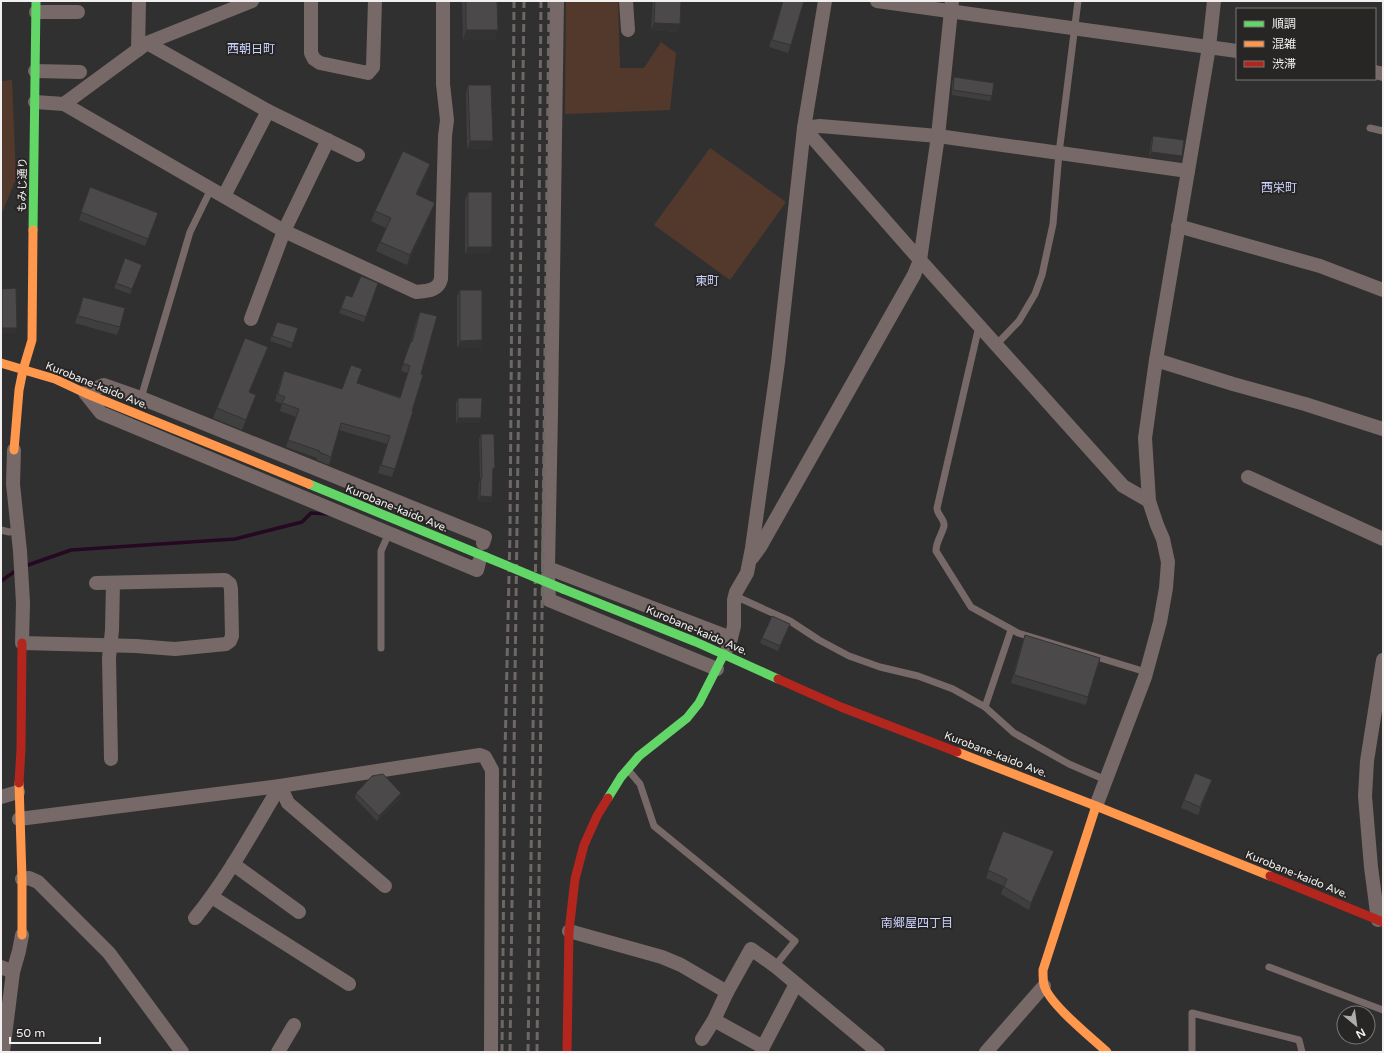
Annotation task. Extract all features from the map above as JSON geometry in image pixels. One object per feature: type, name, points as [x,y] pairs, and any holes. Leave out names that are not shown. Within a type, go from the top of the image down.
[{"type":"street","points":[[139,1],[142,46]]},
{"type":"street","points":[[64,104],[142,46],[252,1]]},
{"type":"street","points":[[311,1],[312,53],[314,59],[320,63],[368,73],[373,67],[375,1]]},
{"type":"street","points":[[35,102],[64,104],[284,231],[416,292],[432,290],[440,284],[442,279],[445,136],[447,120],[443,84],[443,1]]},
{"type":"street","points":[[557,1],[548,568],[549,600],[717,669]]},
{"type":"street","points":[[626,1],[628,30]]},
{"type":"street","points":[[567,1052],[569,931],[576,879],[584,845],[597,816],[620,777],[639,756],[687,718],[699,703],[731,638],[734,626],[734,600],[750,561],[778,362],[804,128],[825,1]]},
{"type":"street","points":[[877,1],[951,6],[1075,28],[1236,51]]},
{"type":"street","points":[[1107,1052],[1058,1007],[1048,995],[1044,986],[1043,970],[1096,806],[1146,672],[1160,622],[1166,588],[1168,562],[1163,540],[1149,501],[1145,438],[1156,360],[1209,47],[1214,1]]},
{"type":"street","points":[[750,561],[760,547],[806,467],[914,275],[920,260],[938,136],[951,6]]},
{"type":"street","points":[[36,7],[78,12]]},
{"type":"street","name":"もみじ通り","points":[[14,450],[18,397],[23,369],[31,350],[32,340],[36,7]]},
{"type":"street","points":[[142,46],[268,111],[358,155]]},
{"type":"street","points":[[35,71],[80,72]]},
{"type":"street","points":[[224,196],[268,111]]},
{"type":"street","points":[[804,128],[820,126],[938,136],[1188,171]]},
{"type":"street","points":[[804,128],[920,260],[1123,486],[1149,501]]},
{"type":"street","points":[[251,319],[284,231],[328,140]]},
{"type":"street","points":[[1178,226],[1320,266],[1383,290]]},
{"type":"street","points":[[1156,360],[1233,384],[1305,404],[1383,429]]},
{"type":"street","name":"Kurobane-kaido Ave.","points":[[1,363],[55,379],[482,560],[564,589],[724,654],[841,707],[1096,806],[1381,921]]},
{"type":"street","points":[[482,560],[477,570],[101,413],[85,393],[104,385],[141,398],[485,537],[483,543]]},
{"type":"street","points":[[2,1045],[7,970],[19,951],[22,935],[22,879],[18,792],[21,748],[23,604],[18,531],[7,482],[14,450]]},
{"type":"street","points":[[1248,477],[1383,539]]},
{"type":"street","points":[[548,568],[731,638]]},
{"type":"street","points":[[22,643],[110,645],[175,649],[226,644],[230,641],[232,636],[231,589],[230,584],[225,580],[96,583]]},
{"type":"street","points":[[111,759],[109,658],[113,583]]},
{"type":"street","points":[[1381,921],[1371,867],[1365,796],[1367,761],[1383,660]]},
{"type":"street","points":[[19,818],[280,786],[480,754],[485,757],[492,770],[491,1052]]},
{"type":"street","points":[[196,918],[212,897],[233,864],[280,786]]},
{"type":"street","points":[[280,786],[288,803],[385,886]]},
{"type":"street","points":[[1,797],[18,792]]},
{"type":"street","points":[[233,864],[299,912]]},
{"type":"street","points":[[22,879],[29,878],[38,882],[109,954],[182,1052]]},
{"type":"street","points":[[212,897],[349,984]]},
{"type":"street","points":[[569,931],[662,957],[681,965],[727,992]]},
{"type":"street","points":[[702,1039],[714,1020],[727,992],[751,949],[775,966],[878,1052]]},
{"type":"street","points":[[714,1020],[763,1047],[796,984]]},
{"type":"street","points":[[986,1052],[1044,986]]},
{"type":"street","points":[[278,1052],[294,1025]]},
{"type":"lane","points":[[996,345],[1019,321],[1035,294],[1042,276],[1053,224],[1059,153],[1078,1]]},
{"type":"lane","points":[[1370,128],[1383,131]]},
{"type":"lane","points":[[141,398],[190,232],[211,189]]},
{"type":"lane","points":[[979,326],[937,508],[937,513],[944,521],[944,526],[936,544],[936,551],[971,607],[1018,633],[1146,672]]},
{"type":"lane","points":[[1,530],[9,532],[18,531]]},
{"type":"lane","points":[[381,648],[381,551],[389,533]]},
{"type":"lane","points":[[735,596],[790,622],[849,656],[880,667],[918,676],[953,689],[985,708],[1014,733],[1069,764],[1106,780]]},
{"type":"lane","points":[[985,708],[1011,630]]},
{"type":"lane","points":[[627,770],[640,784],[654,826],[795,941],[775,966]]},
{"type":"lane","points":[[1270,967],[1383,1010]]},
{"type":"lane","points":[[1192,1052],[1192,1014],[1300,1040],[1302,1052]]},
{"type":"shaded area","points":[[566,1],[618,1],[620,68],[644,68],[661,42],[676,53],[670,110],[565,114]]},
{"type":"shaded area","points":[[12,80],[16,179],[1,215],[1,81]]},
{"type":"shaded area","points":[[710,148],[786,202],[730,280],[654,225]]},
{"type":"building","points":[[466,1],[497,1],[498,30],[466,30]]},
{"type":"building","points":[[655,1],[681,1],[680,24],[654,23]]},
{"type":"building","points":[[783,1],[804,1],[791,45],[772,40]]},
{"type":"building","points":[[954,77],[994,83],[992,96],[953,90]]},
{"type":"building","points":[[468,85],[491,85],[493,141],[470,141]]},
{"type":"building","points":[[1153,136],[1184,140],[1182,156],[1151,152]]},
{"type":"building","points":[[403,151],[430,164],[416,194],[435,203],[410,255],[380,242],[391,218],[375,211]]},
{"type":"building","points":[[90,187],[158,213],[148,239],[81,212]]},
{"type":"building","points":[[468,192],[492,192],[492,247],[468,247]]},
{"type":"building","points":[[125,258],[142,265],[132,289],[116,283]]},
{"type":"building","points":[[361,276],[378,283],[366,317],[341,308],[346,295],[352,297]]},
{"type":"building","points":[[16,288],[17,328],[2,328],[2,289]]},
{"type":"building","points":[[460,290],[482,290],[482,340],[460,341]]},
{"type":"building","points":[[83,297],[125,308],[120,327],[78,316]]},
{"type":"building","points":[[420,312],[437,316],[421,374],[423,375],[395,469],[381,465],[390,436],[341,423],[331,457],[319,452],[320,451],[288,440],[299,409],[282,403],[285,397],[278,394],[284,371],[342,389],[351,365],[362,369],[357,383],[400,398],[410,366],[403,363],[411,341],[412,342]]},
{"type":"building","points":[[277,322],[298,328],[293,343],[272,336]]},
{"type":"building","points":[[245,338],[268,347],[249,392],[256,395],[246,420],[217,408]]},
{"type":"building","points":[[458,398],[482,398],[481,418],[458,418]]},
{"type":"building","points":[[481,434],[494,434],[495,468],[493,468],[492,497],[480,496],[482,478]]},
{"type":"building","points":[[772,616],[790,624],[780,646],[762,638]]},
{"type":"building","points":[[1025,635],[1100,658],[1088,697],[1014,675]]},
{"type":"building","points":[[1195,773],[1212,780],[1200,807],[1184,800]]},
{"type":"building","points":[[383,774],[401,793],[379,816],[356,793],[372,776]]},
{"type":"building","points":[[1003,831],[1054,851],[1031,903],[1004,887],[1007,879],[988,870]]},
{"type":"waterway","points":[[28,565],[71,550],[235,539],[302,522],[311,513],[328,514]]},
{"type":"waterway","points":[[1,581],[14,572]]},
{"type":"railway","points":[[502,1052],[505,753],[510,533],[514,1]]},
{"type":"railway","points":[[510,1052],[524,1]]},
{"type":"railway","points":[[528,1052],[536,537],[541,1]]},
{"type":"railway","points":[[537,1052],[549,1]]},
{"type":"traffic: fast","points":[[33,230],[36,1]]},
{"type":"traffic: fast","points":[[309,484],[486,557]]},
{"type":"traffic: fast","points":[[486,557],[563,589]]},
{"type":"traffic: fast","points":[[563,589],[696,642],[778,679]]},
{"type":"traffic: fast","points":[[608,798],[621,777],[639,756],[687,718],[699,703],[724,654]]},
{"type":"traffic: slow","points":[[14,450],[19,390],[32,340],[33,230]]},
{"type":"traffic: slow","points":[[1,363],[55,379],[85,393],[309,484]]},
{"type":"traffic: slow","points":[[957,752],[1270,876]]},
{"type":"traffic: slow","points":[[19,783],[22,935]]},
{"type":"traffic: slow","points":[[1096,806],[1043,970],[1043,978],[1044,985],[1054,1002],[1107,1052]]},
{"type":"traffic: jam","points":[[19,783],[21,749],[22,643]]},
{"type":"traffic: jam","points":[[778,679],[841,707],[957,752]]},
{"type":"traffic: jam","points":[[567,1052],[569,931],[575,879],[584,845],[597,816],[608,798]]},
{"type":"traffic: jam","points":[[1270,876],[1383,922]]},
{"type":"district","name":"西朝日町","points":[[251,49]]},
{"type":"district","name":"西栄町","points":[[1279,188]]},
{"type":"district","name":"東町","points":[[707,281]]},
{"type":"district","name":"南郷屋四丁目","points":[[917,923]]}]
